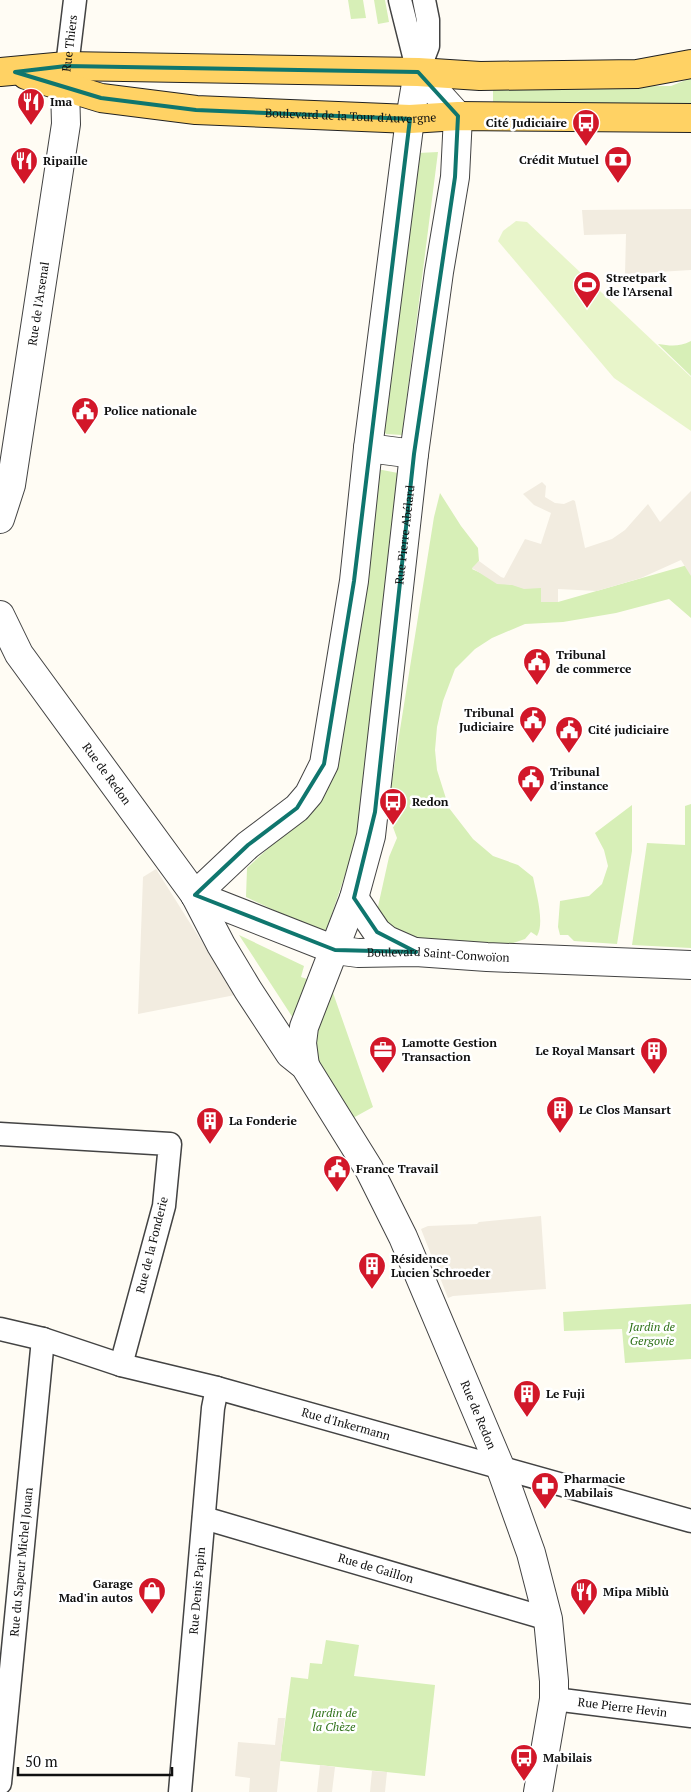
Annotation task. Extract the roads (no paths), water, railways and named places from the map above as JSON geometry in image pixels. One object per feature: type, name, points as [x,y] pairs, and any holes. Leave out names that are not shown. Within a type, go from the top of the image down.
[{"type":"main road","name":"Boulevard de la Tour d'Auvergne","points":[[7,72],[65,76],[418,72],[480,76],[637,74],[691,64]]},
{"type":"main road","name":"Boulevard de la Tour d'Auvergne","points":[[65,76],[101,98],[196,110],[410,119],[458,116],[691,118]]},
{"type":"street","name":"Rue Thiers","points":[[65,76],[75,0]]},
{"type":"street","points":[[400,0],[418,72],[458,116]]},
{"type":"street","points":[[195,896],[248,845],[297,808],[309,794],[324,764],[354,581],[368,448],[410,119],[418,72],[428,46],[428,20],[424,0]]},
{"type":"street","name":"Rue de l'Arsenal","points":[[0,519],[11,484],[66,124],[65,76]]},
{"type":"street","name":"Rue Pierre Abélard","points":[[304,1054],[304,1027],[354,898],[371,836],[375,812],[414,454],[439,272],[455,177],[458,116]]},
{"type":"street","points":[[368,448],[414,454]]},
{"type":"street","name":"Rue de Redon","points":[[0,615],[10,648],[195,896],[248,990],[290,1054],[304,1054],[369,1169],[403,1237],[501,1469],[531,1553],[548,1619],[554,1699],[538,1792]]},
{"type":"street","name":"Boulevard Saint-Conwoïon","points":[[195,896],[334,950],[358,953],[416,952],[487,957],[691,965]]},
{"type":"street","points":[[354,898],[376,932],[387,940],[416,952]]},
{"type":"street","name":"Rue de la Fonderie","points":[[0,1134],[170,1144],[164,1206],[121,1365]]},
{"type":"street","name":"Rue d'Inkermann","points":[[0,1329],[43,1340],[121,1365],[217,1388],[691,1521]]},
{"type":"street","name":"Rue du Sapeur Michel Jouan","points":[[0,1784],[43,1340]]},
{"type":"street","name":"Rue Denis Papin","points":[[180,1792],[213,1408],[217,1388]]},
{"type":"street","name":"Rue de Gaillon","points":[[204,1518],[548,1619]]},
{"type":"street","name":"Rue Pierre Hevin","points":[[554,1699],[691,1716]]},
{"type":"place","name":"Ima","points":[[31,126]]},
{"type":"place","name":"Cité Judiciaire","points":[[586,147]]},
{"type":"place","name":"Crédit Mutuel","points":[[618,184]]},
{"type":"place","name":"Ripaille","points":[[24,185]]},
{"type":"place","name":"Streetpark de l'Arsenal","points":[[587,309]]},
{"type":"place","name":"Police nationale","points":[[85,435]]},
{"type":"place","name":"Tribunal de commerce","points":[[537,686]]},
{"type":"place","name":"Tribunal Judiciaire","points":[[533,744]]},
{"type":"place","name":"Cité judiciaire","points":[[569,754]]},
{"type":"place","name":"Tribunal d'instance","points":[[531,803]]},
{"type":"place","name":"Redon","points":[[393,826]]},
{"type":"place","name":"Lamotte Gestion Transaction","points":[[383,1074]]},
{"type":"place","name":"Le Royal Mansart","points":[[654,1075]]},
{"type":"place","name":"Le Clos Mansart","points":[[560,1134]]},
{"type":"place","name":"La Fonderie","points":[[210,1145]]},
{"type":"place","name":"France Travail","points":[[337,1193]]},
{"type":"place","name":"Résidence Lucien Schroeder","points":[[372,1290]]},
{"type":"place","name":"Le Fuji","points":[[527,1418]]},
{"type":"place","name":"Pharmacie Mabilais","points":[[545,1510]]},
{"type":"place","name":"Garage Mad'in autos","points":[[152,1615]]},
{"type":"place","name":"Mipa Miblù","points":[[584,1616]]},
{"type":"place","name":"Mabilais","points":[[524,1782]]},
{"type":"park label","name":"Jardin de Gergovie","points":[[652,1334]]},
{"type":"park label","name":"Jardin de la Chèze","points":[[334,1720]]}]
